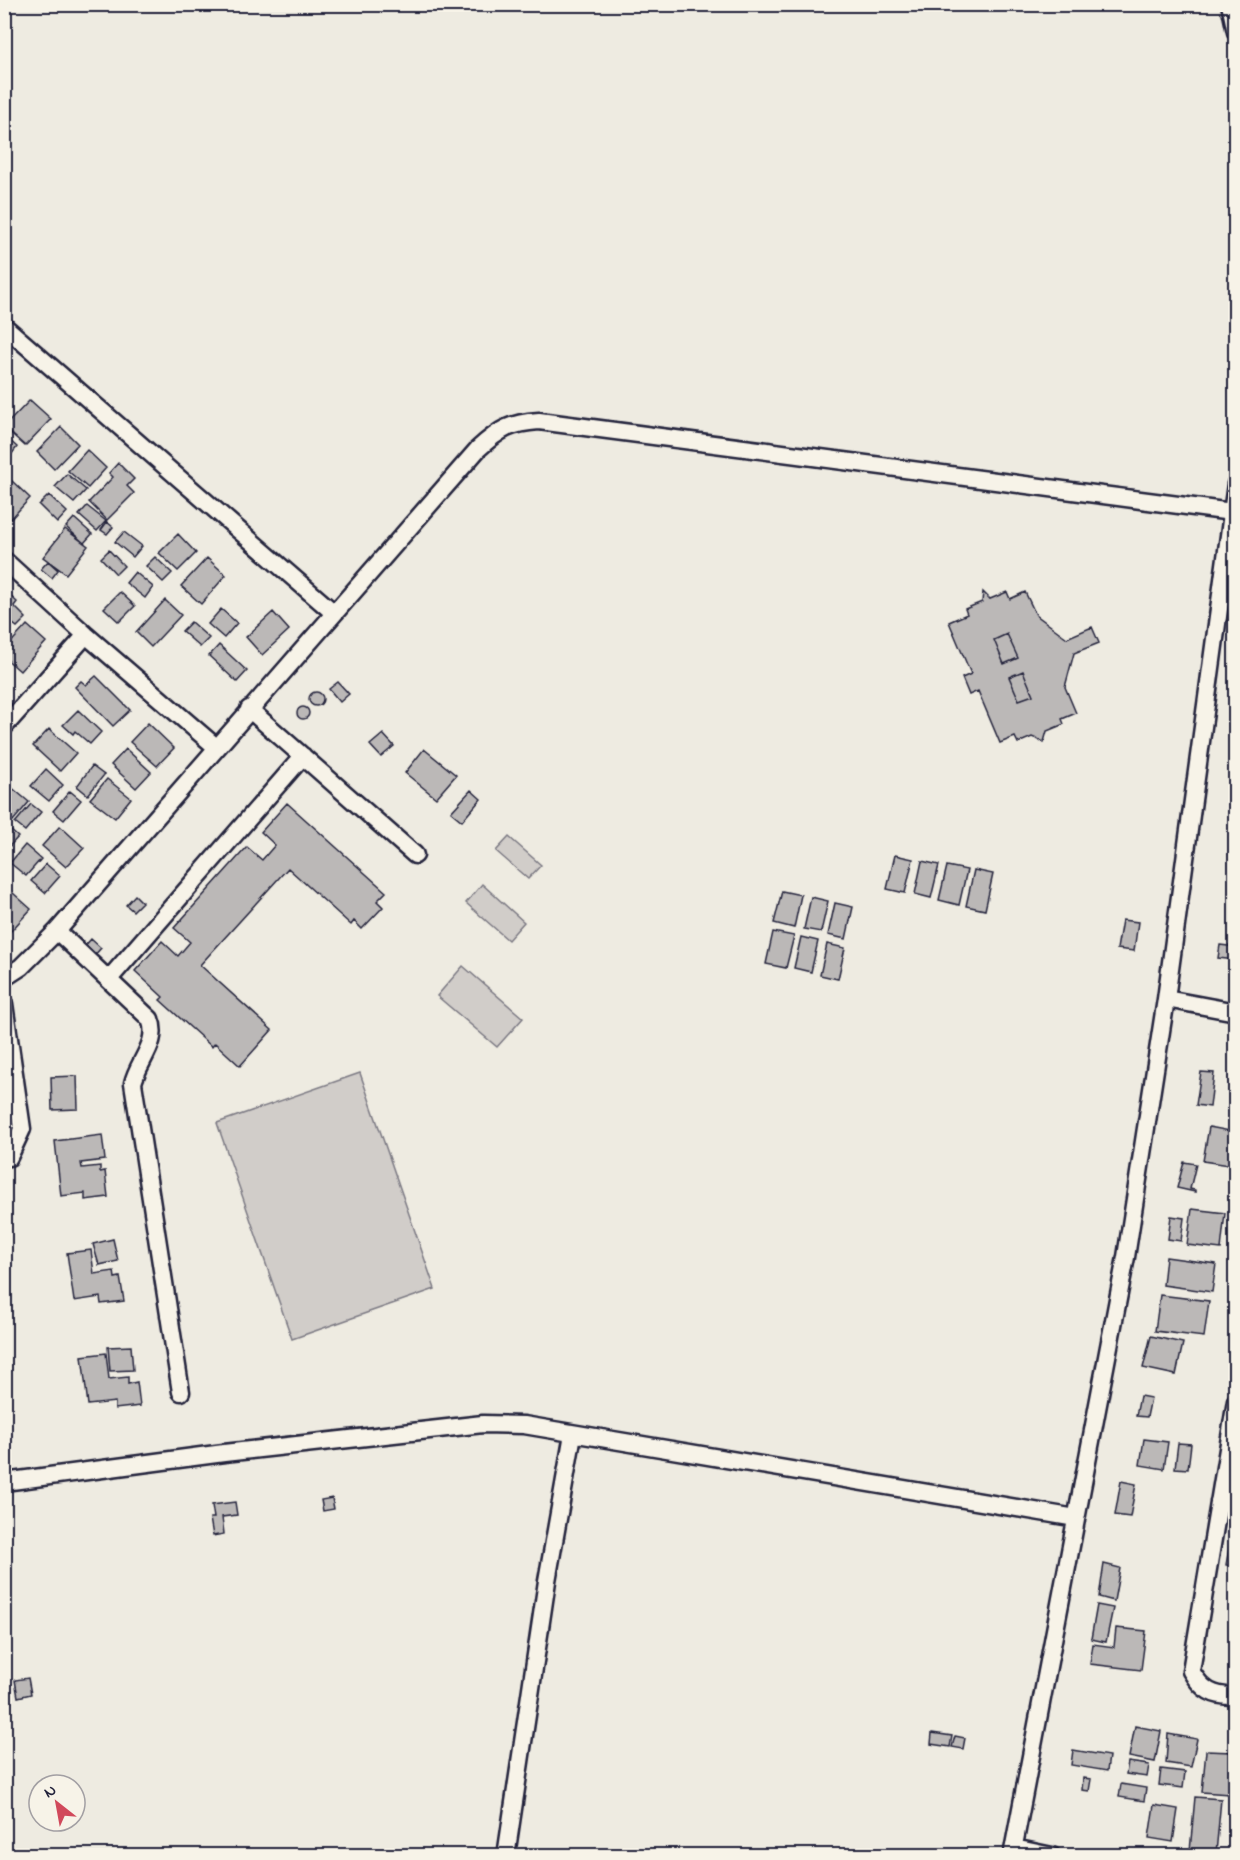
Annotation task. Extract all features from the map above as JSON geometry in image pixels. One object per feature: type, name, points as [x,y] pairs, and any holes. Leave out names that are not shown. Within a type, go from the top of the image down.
[{"type":"street","points":[[1230,4],[1236,32]]},
{"type":"street","points":[[4,326],[334,613]]},
{"type":"street","points":[[4,978],[21,967],[57,931],[478,449],[497,432],[514,423],[539,421],[1232,512]]},
{"type":"street","points":[[1052,1856],[1013,1852],[1126,1257],[1166,999],[1236,484]]},
{"type":"street","points":[[4,560],[86,635],[216,747]]},
{"type":"street","points":[[4,727],[86,635]]},
{"type":"street","points":[[249,709],[415,855]]},
{"type":"street","points":[[109,979],[303,756]]},
{"type":"street","points":[[57,931],[150,1019],[153,1026],[151,1044],[137,1068],[134,1083],[181,1392]]},
{"type":"street","points":[[1166,999],[1236,1012]]},
{"type":"street","points":[[4,1004],[22,1129],[9,1157],[4,1158]]},
{"type":"street","points":[[1236,1401],[1227,1503],[1191,1671],[1206,1691],[1218,1697],[1236,1696]]},
{"type":"street","points":[[4,1482],[224,1453],[483,1424],[524,1425],[1076,1518]]},
{"type":"street","points":[[506,1856],[547,1581],[573,1434]]},
{"type":"shaded area","points":[[509,837],[541,865],[528,879],[496,851]]},
{"type":"shaded area","points":[[482,884],[524,922],[508,940],[466,903]]},
{"type":"shaded area","points":[[463,966],[523,1018],[497,1047],[437,996]]},
{"type":"shaded area","points":[[360,1073],[435,1289],[292,1339],[217,1123]]},
{"type":"building","points":[[30,400],[51,419],[25,446],[4,427]]},
{"type":"building","points":[[61,427],[78,444],[54,469],[37,452]]},
{"type":"building","points":[[7,438],[17,447],[11,455],[4,450]]},
{"type":"building","points":[[87,450],[106,468],[88,488],[68,471]]},
{"type":"building","points":[[118,463],[134,479],[127,486],[134,493],[107,520],[89,502],[113,477],[109,473]]},
{"type":"building","points":[[67,474],[86,490],[74,503],[55,487]]},
{"type":"building","points":[[12,481],[30,498],[8,522],[4,519],[4,488]]},
{"type":"building","points":[[49,495],[67,512],[57,523],[39,505]]},
{"type":"building","points":[[87,506],[106,521],[97,531],[79,515]]},
{"type":"building","points":[[74,518],[92,534],[84,543],[66,527]]},
{"type":"building","points":[[107,522],[113,527],[107,534],[101,530]]},
{"type":"building","points":[[65,529],[88,546],[66,574],[43,557]]},
{"type":"building","points":[[124,532],[142,546],[133,557],[115,542]]},
{"type":"building","points":[[178,534],[196,553],[178,571],[159,553]]},
{"type":"building","points":[[109,550],[124,566],[116,574],[101,558]]},
{"type":"building","points":[[155,557],[172,573],[163,582],[146,566]]},
{"type":"building","points":[[207,558],[226,575],[201,604],[181,586]]},
{"type":"building","points":[[48,561],[58,570],[52,578],[41,569]]},
{"type":"building","points":[[135,572],[153,587],[145,598],[126,583]]},
{"type":"building","points":[[120,592],[135,606],[119,622],[104,608]]},
{"type":"building","points":[[983,592],[990,599],[1007,592],[1010,599],[1025,592],[1036,615],[1067,638],[1092,627],[1099,643],[1074,653],[1065,687],[1076,713],[1062,719],[1064,724],[1047,731],[1044,742],[1032,737],[1018,743],[1015,737],[1000,743],[978,691],[969,695],[962,678],[971,674],[949,622],[967,614],[965,609],[982,602]],"holes":[[[1007,634],[1018,658],[1004,664],[994,640]],[[1023,671],[1033,695],[1019,700],[1009,677]]]},
{"type":"building","points":[[7,593],[17,602],[14,606],[26,618],[17,627],[13,624],[4,633]]},
{"type":"building","points":[[165,600],[181,615],[151,647],[136,632]]},
{"type":"building","points":[[221,609],[237,623],[224,638],[208,624]]},
{"type":"building","points":[[273,612],[289,630],[262,655],[246,637]]},
{"type":"building","points":[[191,622],[209,638],[200,647],[182,631]]},
{"type":"building","points":[[27,625],[46,642],[20,671],[4,657],[4,650]]},
{"type":"building","points":[[1007,634],[1018,658],[1004,664],[994,640]]},
{"type":"building","points":[[219,645],[247,671],[237,682],[209,656]]},
{"type":"building","points":[[1023,671],[1033,695],[1019,700],[1009,677]]},
{"type":"building","points":[[96,676],[130,710],[113,726],[75,687],[81,681],[86,685]]},
{"type":"building","points":[[338,682],[349,694],[340,702],[329,689]]},
{"type":"building","points":[[316,692],[321,694],[323,699],[321,704],[316,706],[311,704],[309,699],[311,694]]},
{"type":"building","points":[[305,707],[309,713],[305,719],[301,719],[297,711]]},
{"type":"building","points":[[78,710],[101,732],[90,744],[75,731],[73,734],[63,725]]},
{"type":"building","points":[[148,723],[174,748],[157,766],[130,742]]},
{"type":"building","points":[[49,729],[76,753],[60,771],[33,746]]},
{"type":"building","points":[[383,734],[394,746],[381,757],[370,745]]},
{"type":"building","points":[[126,749],[151,772],[136,788],[111,765]]},
{"type":"building","points":[[424,749],[456,775],[436,798],[405,773]]},
{"type":"building","points":[[92,766],[104,775],[88,795],[77,786]]},
{"type":"building","points":[[46,769],[63,785],[49,801],[31,786]]},
{"type":"building","points":[[107,779],[131,798],[115,818],[90,799]]},
{"type":"building","points":[[4,781],[29,802],[13,821],[4,813]]},
{"type":"building","points":[[471,790],[481,799],[462,821],[451,812]]},
{"type":"building","points":[[70,791],[81,800],[64,820],[53,811]]},
{"type":"building","points":[[287,803],[386,892],[377,901],[383,907],[362,929],[354,921],[351,925],[288,868],[200,965],[272,1030],[240,1066],[215,1043],[212,1047],[160,1000],[163,997],[135,971],[162,941],[178,956],[190,942],[174,928],[247,847],[262,860],[275,845],[261,832]]},
{"type":"building","points":[[31,804],[41,812],[25,831],[15,823]]},
{"type":"building","points":[[60,826],[84,848],[66,867],[42,846]]},
{"type":"building","points":[[9,829],[18,837],[4,852],[4,834]]},
{"type":"building","points":[[1233,841],[1236,841],[1236,856],[1230,855]]},
{"type":"building","points":[[25,845],[41,859],[26,876],[10,863]]},
{"type":"building","points":[[895,855],[913,859],[905,893],[887,889]]},
{"type":"building","points":[[922,861],[939,865],[931,898],[915,894]]},
{"type":"building","points":[[46,864],[60,876],[45,893],[31,881]]},
{"type":"building","points":[[947,866],[967,870],[959,905],[939,900]]},
{"type":"building","points":[[974,870],[993,874],[985,910],[966,906]]},
{"type":"building","points":[[4,885],[31,909],[10,932],[4,927]]},
{"type":"building","points":[[782,891],[801,895],[794,928],[774,923]]},
{"type":"building","points":[[135,895],[142,902],[133,911],[126,905]]},
{"type":"building","points":[[811,897],[828,901],[821,932],[804,929]]},
{"type":"building","points":[[835,903],[853,907],[846,939],[828,935]]},
{"type":"building","points":[[1122,920],[1138,922],[1134,951],[1117,949]]},
{"type":"building","points":[[773,932],[794,936],[786,968],[766,964]]},
{"type":"building","points":[[801,937],[818,941],[811,972],[794,968]]},
{"type":"building","points":[[91,939],[101,948],[93,957],[83,948]]},
{"type":"building","points":[[827,944],[845,948],[838,979],[820,975]]},
{"type":"building","points":[[1220,945],[1236,947],[1236,960],[1218,958]]},
{"type":"building","points":[[1201,1072],[1214,1073],[1210,1107],[1196,1105]]},
{"type":"building","points":[[77,1076],[78,1109],[52,1110],[51,1077]]},
{"type":"building","points":[[1209,1127],[1236,1132],[1236,1166],[1203,1161]]},
{"type":"building","points":[[102,1135],[105,1160],[81,1163],[82,1168],[100,1166],[100,1172],[105,1171],[108,1197],[85,1200],[85,1193],[61,1196],[55,1141]]},
{"type":"building","points":[[1184,1162],[1196,1164],[1190,1189],[1195,1192],[1177,1188]]},
{"type":"building","points":[[1192,1209],[1225,1213],[1221,1249],[1187,1245]]},
{"type":"building","points":[[1171,1216],[1184,1218],[1181,1241],[1168,1239]]},
{"type":"building","points":[[113,1239],[118,1261],[99,1265],[93,1244]]},
{"type":"building","points":[[91,1250],[94,1274],[114,1271],[115,1278],[120,1277],[124,1301],[101,1304],[100,1297],[74,1301],[67,1253]]},
{"type":"building","points":[[1166,1257],[1216,1264],[1212,1292],[1163,1285]]},
{"type":"building","points":[[1160,1295],[1209,1301],[1204,1337],[1155,1331]]},
{"type":"building","points":[[1151,1336],[1183,1343],[1176,1375],[1143,1368]]},
{"type":"building","points":[[131,1346],[133,1370],[110,1371],[108,1347]]},
{"type":"building","points":[[106,1353],[109,1379],[128,1377],[128,1384],[137,1382],[140,1406],[115,1409],[115,1402],[88,1405],[82,1356]]},
{"type":"building","points":[[1140,1396],[1151,1398],[1147,1417],[1136,1416]]},
{"type":"building","points":[[1144,1439],[1168,1442],[1164,1469],[1140,1465]]},
{"type":"building","points":[[1178,1443],[1191,1444],[1188,1469],[1175,1468]]},
{"type":"building","points":[[1121,1481],[1136,1484],[1130,1517],[1115,1515]]},
{"type":"building","points":[[332,1498],[334,1509],[323,1511],[321,1500]]},
{"type":"building","points":[[235,1502],[237,1515],[222,1517],[224,1534],[213,1536],[210,1518],[214,1518],[212,1505]]},
{"type":"building","points":[[1232,1532],[1236,1533],[1236,1567],[1226,1565]]},
{"type":"building","points":[[1104,1564],[1120,1568],[1114,1601],[1099,1597]]},
{"type":"building","points":[[1097,1605],[1113,1608],[1106,1642],[1091,1639]]},
{"type":"building","points":[[1116,1628],[1146,1631],[1141,1670],[1090,1664],[1093,1644],[1114,1647]]},
{"type":"building","points":[[28,1678],[31,1694],[18,1697],[15,1680]]},
{"type":"building","points":[[1135,1726],[1161,1731],[1155,1762],[1129,1757]]},
{"type":"building","points":[[932,1733],[952,1736],[950,1747],[931,1744]]},
{"type":"building","points":[[1168,1734],[1197,1739],[1191,1767],[1166,1763]]},
{"type":"building","points":[[955,1736],[965,1738],[963,1749],[952,1747]]},
{"type":"building","points":[[1073,1750],[1109,1756],[1107,1771],[1071,1765]]},
{"type":"building","points":[[1206,1751],[1232,1752],[1229,1794],[1202,1792]]},
{"type":"building","points":[[1128,1762],[1149,1765],[1147,1777],[1126,1774]]},
{"type":"building","points":[[1161,1769],[1185,1772],[1183,1788],[1159,1785]]},
{"type":"building","points":[[1083,1778],[1091,1779],[1089,1791],[1082,1790]]},
{"type":"building","points":[[1121,1784],[1146,1788],[1144,1801],[1119,1797]]},
{"type":"building","points":[[1195,1797],[1221,1799],[1216,1853],[1190,1851]]},
{"type":"building","points":[[1154,1805],[1178,1809],[1173,1842],[1149,1838]]},
{"type":"building","points":[[1236,1805],[1236,1856],[1233,1856],[1228,1845]]}]
